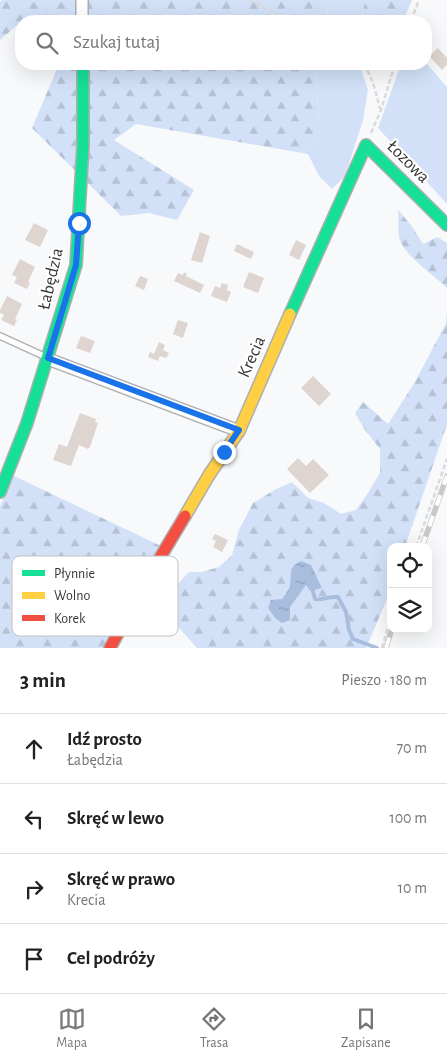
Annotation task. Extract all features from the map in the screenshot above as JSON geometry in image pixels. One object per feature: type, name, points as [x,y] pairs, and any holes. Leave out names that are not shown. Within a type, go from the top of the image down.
[{"type":"street","points":[[82,0],[82,15]]},
{"type":"street","name":"Łabędzia","points":[[0,492],[4,467],[27,423],[76,265],[83,145],[83,70]]},
{"type":"street","name":"Łozowa","points":[[366,145],[447,226]]},
{"type":"street","name":"Krecia","points":[[161,556],[239,430],[366,145]]},
{"type":"street","points":[[48,358],[239,430]]},
{"type":"street","name":"Krecia","points":[[110,648],[117,636]]},
{"type":"lane","points":[[0,336],[48,358]]},
{"type":"path","points":[[249,0],[278,15]]},
{"type":"path","points":[[413,15],[419,0]]},
{"type":"path","points":[[366,70],[374,84],[381,110]]},
{"type":"path","points":[[366,145],[381,110],[392,70]]},
{"type":"path","points":[[417,543],[447,459]]},
{"type":"path","points":[[382,648],[387,633]]},
{"type":"green space","points":[[2,0],[328,0],[328,9],[326,15],[15,15],[15,27],[0,40],[0,2]]},
{"type":"green space","points":[[328,0],[365,0],[363,15],[326,15]]},
{"type":"green space","points":[[365,0],[412,0],[406,15],[363,15]]},
{"type":"green space","points":[[56,70],[315,70],[319,121],[308,154],[136,124],[114,140],[194,190],[177,220],[149,213],[121,216],[32,128]]},
{"type":"green space","points":[[315,70],[361,70],[368,90],[363,120],[345,176],[332,189],[319,176],[308,154],[319,121]]},
{"type":"green space","points":[[399,70],[432,70],[447,87],[447,204],[378,128]]},
{"type":"green space","points":[[398,210],[411,225],[423,244],[437,237],[447,243],[447,288],[412,257],[401,244]]},
{"type":"green space","points":[[447,312],[447,424],[406,543],[387,543],[387,599],[366,648],[197,648],[178,627],[178,584],[189,572],[202,572],[219,567],[232,555],[239,530],[253,503],[292,482],[308,498],[324,503],[341,514],[356,510],[380,473],[380,449],[355,413],[363,402],[388,424],[415,382],[446,323]]},
{"type":"green space","points":[[12,475],[161,546],[156,556],[12,556],[12,636],[112,636],[105,648],[0,648],[0,507]]},
{"type":"water","points":[[301,561],[311,565],[322,588],[310,591],[306,585],[290,607],[290,620],[282,623],[275,618],[268,608],[271,600],[282,599],[286,594],[290,585],[292,569]]},
{"type":"building","points":[[438,48],[447,58],[447,65],[442,70],[432,59],[432,53]]},
{"type":"building","points":[[34,223],[48,230],[40,247],[25,240]]},
{"type":"building","points":[[200,232],[210,236],[202,263],[191,260]]},
{"type":"building","points":[[296,240],[306,245],[299,260],[289,255]]},
{"type":"building","points":[[237,244],[254,252],[251,259],[234,251]]},
{"type":"building","points":[[20,259],[35,267],[27,289],[14,283],[17,277],[12,275]]},
{"type":"building","points":[[184,272],[187,274],[186,276],[204,285],[200,293],[174,281],[178,273],[183,275]]},
{"type":"building","points":[[249,272],[264,278],[258,293],[243,287]]},
{"type":"building","points":[[140,276],[148,279],[144,290],[135,286]]},
{"type":"building","points":[[222,283],[228,285],[227,290],[231,292],[227,302],[211,296],[215,286],[220,288]]},
{"type":"building","points":[[7,296],[22,304],[14,326],[1,320],[4,315],[0,313],[0,310]]},
{"type":"building","points":[[178,320],[188,323],[183,338],[173,334]]},
{"type":"building","points":[[81,336],[95,341],[90,353],[76,348]]},
{"type":"building","points":[[159,342],[165,345],[163,350],[169,353],[166,358],[160,356],[158,361],[148,357],[150,352],[154,354]]},
{"type":"building","points":[[313,376],[331,394],[319,406],[301,388]]},
{"type":"building","points":[[80,413],[96,419],[95,422],[98,423],[90,447],[88,449],[79,445],[71,466],[53,460],[59,444],[67,447]]},
{"type":"building","points":[[298,458],[306,466],[313,459],[329,475],[310,493],[287,469]]},
{"type":"building","points":[[215,534],[228,540],[222,552],[213,547],[216,541],[212,539]]},
{"type":"waterway","points":[[313,591],[315,599],[338,597],[346,612],[349,630],[353,639],[377,648]]},
{"type":"railway","points":[[423,543],[447,476]]},
{"type":"railway","points":[[386,648],[391,633]]},
{"type":"traffic: fast","points":[[0,492],[27,423],[76,265],[83,145],[83,70]]},
{"type":"traffic: fast","points":[[290,314],[366,145],[447,225]]},
{"type":"traffic: slow","points":[[185,516],[209,475],[239,431],[290,314]]},
{"type":"traffic: jam","points":[[161,556],[185,516]]},
{"type":"traffic: jam","points":[[110,648],[117,636]]},
{"type":"route","points":[[79,223],[76,265],[48,358],[144,396],[239,430],[224,452]]}]
